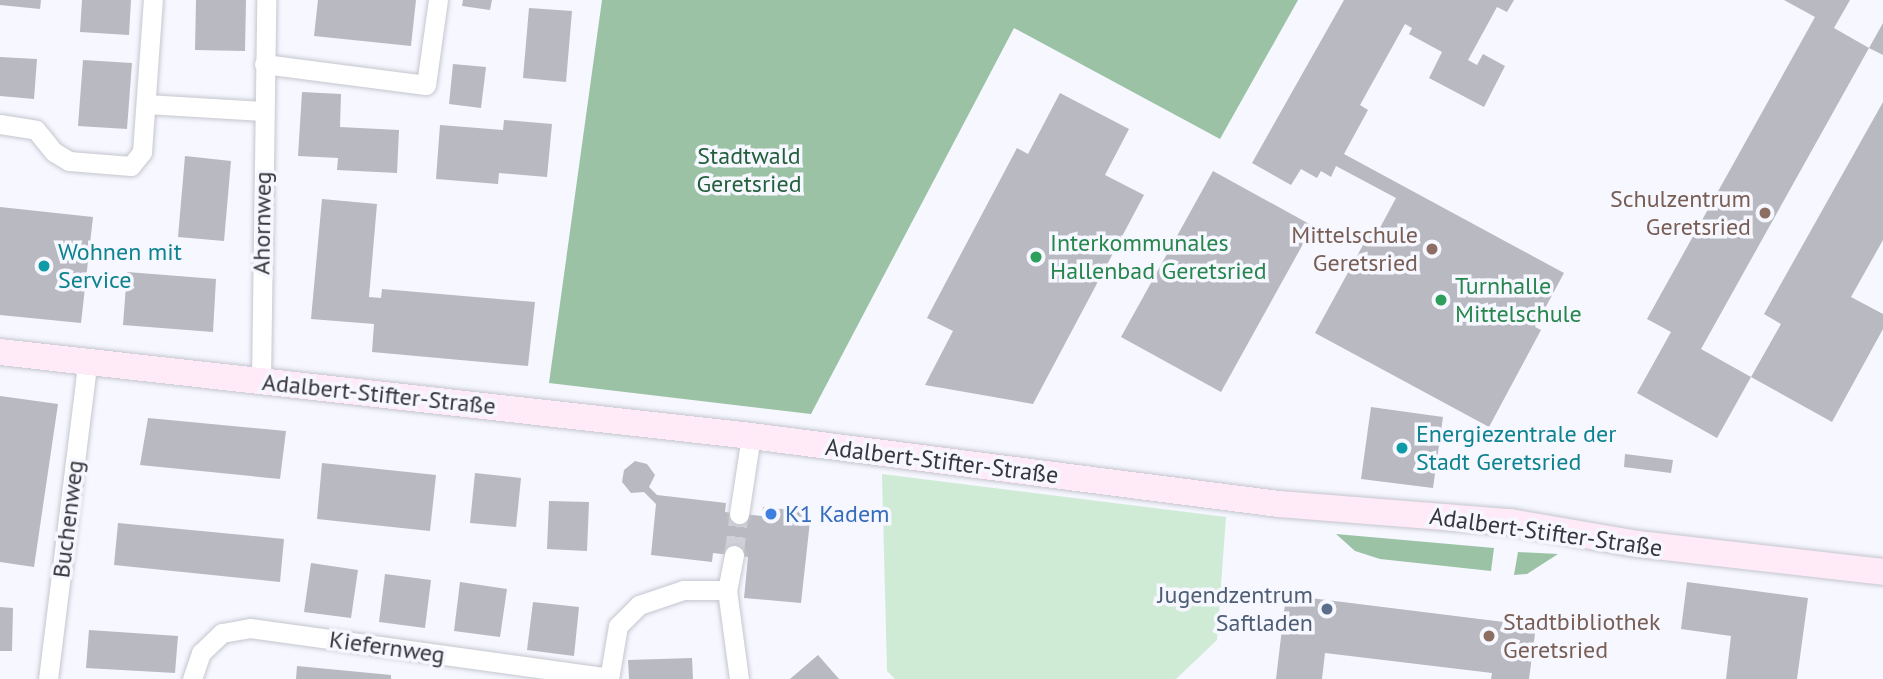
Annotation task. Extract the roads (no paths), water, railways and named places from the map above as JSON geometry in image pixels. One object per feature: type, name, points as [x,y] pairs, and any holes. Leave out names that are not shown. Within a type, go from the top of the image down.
[{"type":"street","points":[[0,124],[36,130],[54,152],[69,161],[131,166],[142,152],[153,0]]},
{"type":"street","name":"Ahornweg","points":[[261,381],[266,0]]},
{"type":"street","points":[[264,64],[426,85],[438,0]]},
{"type":"street","points":[[146,104],[263,111]]},
{"type":"street","name":"Adalbert-Stifter-Straße","points":[[0,352],[89,359],[751,436],[1279,504],[1510,522],[1638,544],[1883,572]]},
{"type":"street","name":"Buchenweg","points":[[48,679],[89,359]]},
{"type":"street","points":[[739,514],[751,436]]},
{"type":"street","points":[[734,555],[727,590],[740,679]]},
{"type":"street","points":[[609,678],[618,626],[639,606],[683,590],[727,590]]},
{"type":"street","name":"Kiefernweg","points":[[192,679],[201,653],[222,633],[250,628],[609,678]]},
{"type":"tunnel","points":[[734,555],[739,514]]},
{"type":"place","name":"Schulzentrum Geretsried","points":[[1765,213]]},
{"type":"place","name":"Mittelschule Geretsried","points":[[1432,249]]},
{"type":"place","name":"Interkommunales Hallenbad Geretsried","points":[[1036,257]]},
{"type":"place","name":"Wohnen mit Service","points":[[44,266]]},
{"type":"place","name":"Turnhalle Mittelschule","points":[[1441,300]]},
{"type":"place","name":"Energiezentrale der Stadt Geretsried","points":[[1402,448]]},
{"type":"place","name":"K1 Kadem","points":[[771,514]]},
{"type":"place","name":"Jugendzentrum Saftladen","points":[[1327,609]]},
{"type":"place","name":"Stadtbibliothek Geretsried","points":[[1489,636]]},
{"type":"park label","name":"Stadtwald Geretsried","points":[[749,170]]}]
